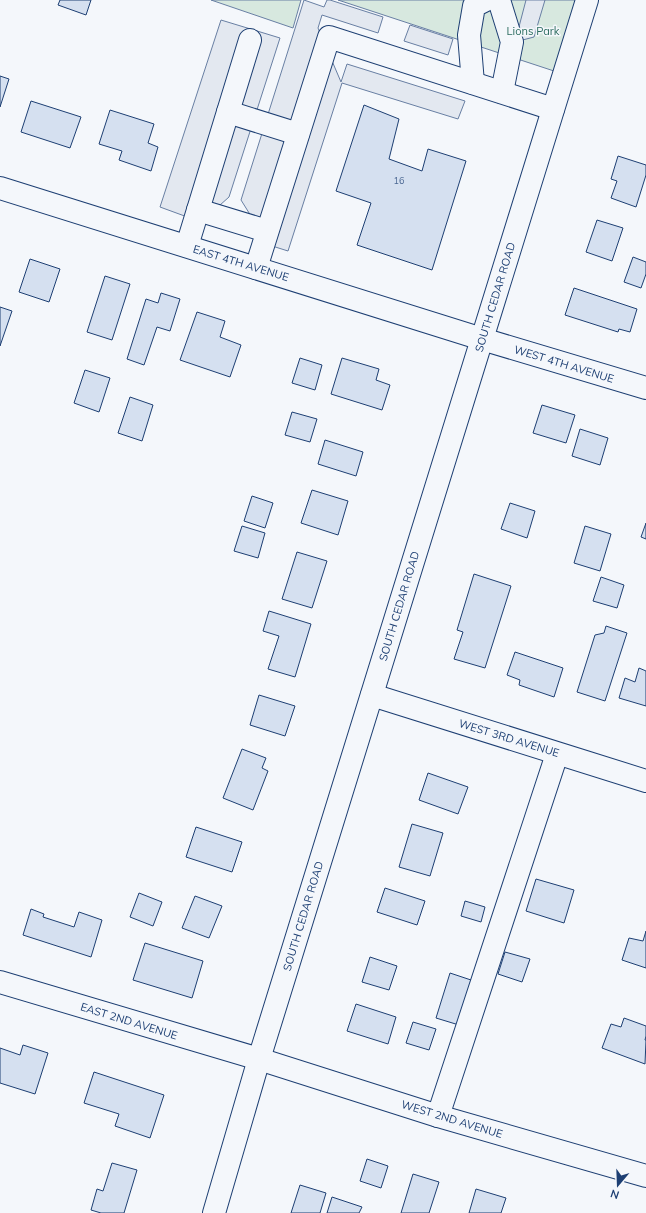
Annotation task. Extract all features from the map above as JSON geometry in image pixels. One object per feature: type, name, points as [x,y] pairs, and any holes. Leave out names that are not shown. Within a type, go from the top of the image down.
[{"type":"street","points":[[473,83],[469,35],[474,6],[486,0]]},
{"type":"street","points":[[499,0],[512,42],[502,92]]},
{"type":"street","name":"SOUTH CEDAR ROAD","points":[[214,1213],[259,1060],[587,0]]},
{"type":"street","points":[[256,268],[329,37],[554,109]]},
{"type":"street","points":[[187,246],[250,40]]},
{"type":"street","points":[[228,112],[298,134]]},
{"type":"street","name":"EAST 4TH AVENUE","points":[[0,188],[482,339]]},
{"type":"street","points":[[198,210],[267,231]]},
{"type":"street","name":"WEST 4TH AVENUE","points":[[482,339],[646,388]]},
{"type":"street","name":"WEST 3RD AVENUE","points":[[372,695],[646,781]]},
{"type":"street","points":[[438,1116],[558,754]]},
{"type":"street","name":"EAST 2ND AVENUE","points":[[0,982],[259,1060]]},
{"type":"street","name":"WEST 2ND AVENUE","points":[[259,1060],[438,1116],[646,1176]]},
{"type":"green space","points":[[211,0],[301,0],[293,28]]},
{"type":"green space","name":"Lions Park","points":[[338,0],[576,0],[554,71]]},
{"type":"shaded area","points":[[304,0],[324,7],[327,0],[330,0],[383,17],[378,33],[322,15],[318,28],[341,82],[347,64],[465,101],[458,119],[342,83],[288,251],[269,245],[241,200]]},
{"type":"shaded area","points":[[526,0],[545,0],[534,37],[515,42]]},
{"type":"shaded area","points":[[221,20],[280,38],[229,197],[201,222],[160,207]]},
{"type":"shaded area","points":[[410,25],[453,39],[448,55],[404,41]]},
{"type":"building","points":[[60,0],[91,0],[86,15],[58,5]]},
{"type":"building","points":[[0,76],[9,79],[0,107]]},
{"type":"building","points":[[31,101],[81,117],[70,148],[21,132]]},
{"type":"building","points":[[364,105],[399,119],[389,159],[422,171],[428,149],[466,161],[432,270],[357,245],[371,203],[336,191]]},
{"type":"building","points":[[110,110],[154,124],[148,143],[158,147],[151,171],[119,160],[122,151],[99,144]]},
{"type":"building","points":[[618,156],[646,165],[646,175],[636,207],[611,198],[617,181],[611,179]]},
{"type":"building","points":[[597,220],[623,228],[612,261],[586,252]]},
{"type":"building","points":[[633,257],[646,262],[646,274],[641,288],[624,282]]},
{"type":"building","points":[[30,259],[60,269],[49,302],[19,292]]},
{"type":"building","points":[[105,276],[130,284],[112,340],[87,332]]},
{"type":"building","points":[[574,288],[637,309],[630,332],[619,329],[618,332],[565,315]]},
{"type":"building","points":[[161,293],[180,299],[170,331],[157,327],[144,365],[127,359],[146,299],[158,303]]},
{"type":"building","points":[[0,307],[12,311],[0,346]]},
{"type":"building","points":[[197,312],[225,321],[220,337],[241,345],[230,377],[180,360]]},
{"type":"building","points":[[300,358],[322,365],[315,390],[292,383]]},
{"type":"building","points":[[342,358],[379,369],[376,380],[390,385],[382,410],[331,394]]},
{"type":"building","points":[[85,370],[110,378],[99,412],[74,403]]},
{"type":"building","points":[[130,397],[153,405],[142,441],[118,433]]},
{"type":"building","points":[[542,405],[575,415],[566,443],[533,433]]},
{"type":"building","points":[[292,412],[317,419],[310,442],[285,435]]},
{"type":"building","points":[[580,429],[608,438],[600,465],[572,456]]},
{"type":"building","points":[[325,440],[363,452],[356,476],[318,464]]},
{"type":"building","points":[[312,490],[348,501],[338,535],[301,523]]},
{"type":"building","points":[[252,496],[273,503],[265,528],[244,521]]},
{"type":"building","points":[[510,503],[535,511],[527,538],[501,529]]},
{"type":"building","points":[[646,523],[646,539],[641,537]]},
{"type":"building","points":[[242,526],[265,533],[258,558],[234,551]]},
{"type":"building","points":[[585,526],[611,534],[600,571],[574,563]]},
{"type":"building","points":[[297,552],[327,561],[312,608],[282,599]]},
{"type":"building","points":[[474,574],[511,586],[485,668],[454,659],[463,632],[457,630]]},
{"type":"building","points":[[601,577],[624,585],[617,608],[593,601]]},
{"type":"building","points":[[269,611],[311,624],[295,677],[268,669],[279,636],[263,631]]},
{"type":"building","points":[[606,626],[627,633],[605,701],[577,692],[595,635],[604,633]]},
{"type":"building","points":[[515,652],[563,668],[554,697],[519,685],[520,680],[507,675]]},
{"type":"building","points":[[639,668],[646,671],[646,706],[619,698],[625,678],[635,682]]},
{"type":"building","points":[[259,695],[295,706],[285,736],[250,725]]},
{"type":"building","points":[[242,749],[266,758],[262,768],[268,771],[253,810],[223,798]]},
{"type":"building","points":[[428,773],[468,787],[458,814],[419,800]]},
{"type":"building","points":[[412,824],[443,833],[430,876],[399,867]]},
{"type":"building","points":[[196,827],[242,842],[232,872],[186,857]]},
{"type":"building","points":[[536,879],[574,890],[564,923],[526,911]]},
{"type":"building","points":[[385,888],[425,901],[417,925],[377,912]]},
{"type":"building","points":[[139,893],[162,902],[153,926],[130,917]]},
{"type":"building","points":[[195,896],[222,906],[209,938],[182,928]]},
{"type":"building","points":[[465,901],[485,907],[481,922],[461,916]]},
{"type":"building","points":[[31,909],[44,914],[43,917],[74,927],[79,912],[102,920],[91,957],[23,935]]},
{"type":"building","points":[[646,931],[646,968],[622,960],[629,938],[643,941]]},
{"type":"building","points":[[145,943],[203,961],[192,998],[133,980]]},
{"type":"building","points":[[505,952],[530,959],[522,982],[498,974]]},
{"type":"building","points":[[370,957],[397,966],[389,990],[362,982]]},
{"type":"building","points":[[450,973],[474,981],[459,1025],[436,1018]]},
{"type":"building","points":[[356,1004],[396,1017],[388,1044],[347,1031]]},
{"type":"building","points":[[624,1018],[646,1026],[645,1064],[602,1048],[611,1024],[621,1027]]},
{"type":"building","points":[[413,1022],[436,1029],[429,1050],[406,1043]]},
{"type":"building","points":[[23,1045],[48,1053],[35,1094],[0,1083],[0,1048],[20,1055]]},
{"type":"building","points":[[94,1072],[164,1095],[150,1138],[115,1126],[119,1114],[84,1103]]},
{"type":"building","points":[[367,1159],[388,1166],[381,1188],[360,1181]]},
{"type":"building","points":[[112,1163],[137,1170],[124,1213],[101,1213],[91,1210],[97,1189],[103,1191]]},
{"type":"building","points":[[413,1174],[439,1182],[429,1213],[401,1213]]},
{"type":"building","points":[[300,1185],[326,1193],[320,1213],[291,1213]]},
{"type":"building","points":[[476,1189],[506,1198],[501,1213],[469,1213]]},
{"type":"building","points":[[332,1197],[362,1207],[359,1213],[327,1213]]}]
